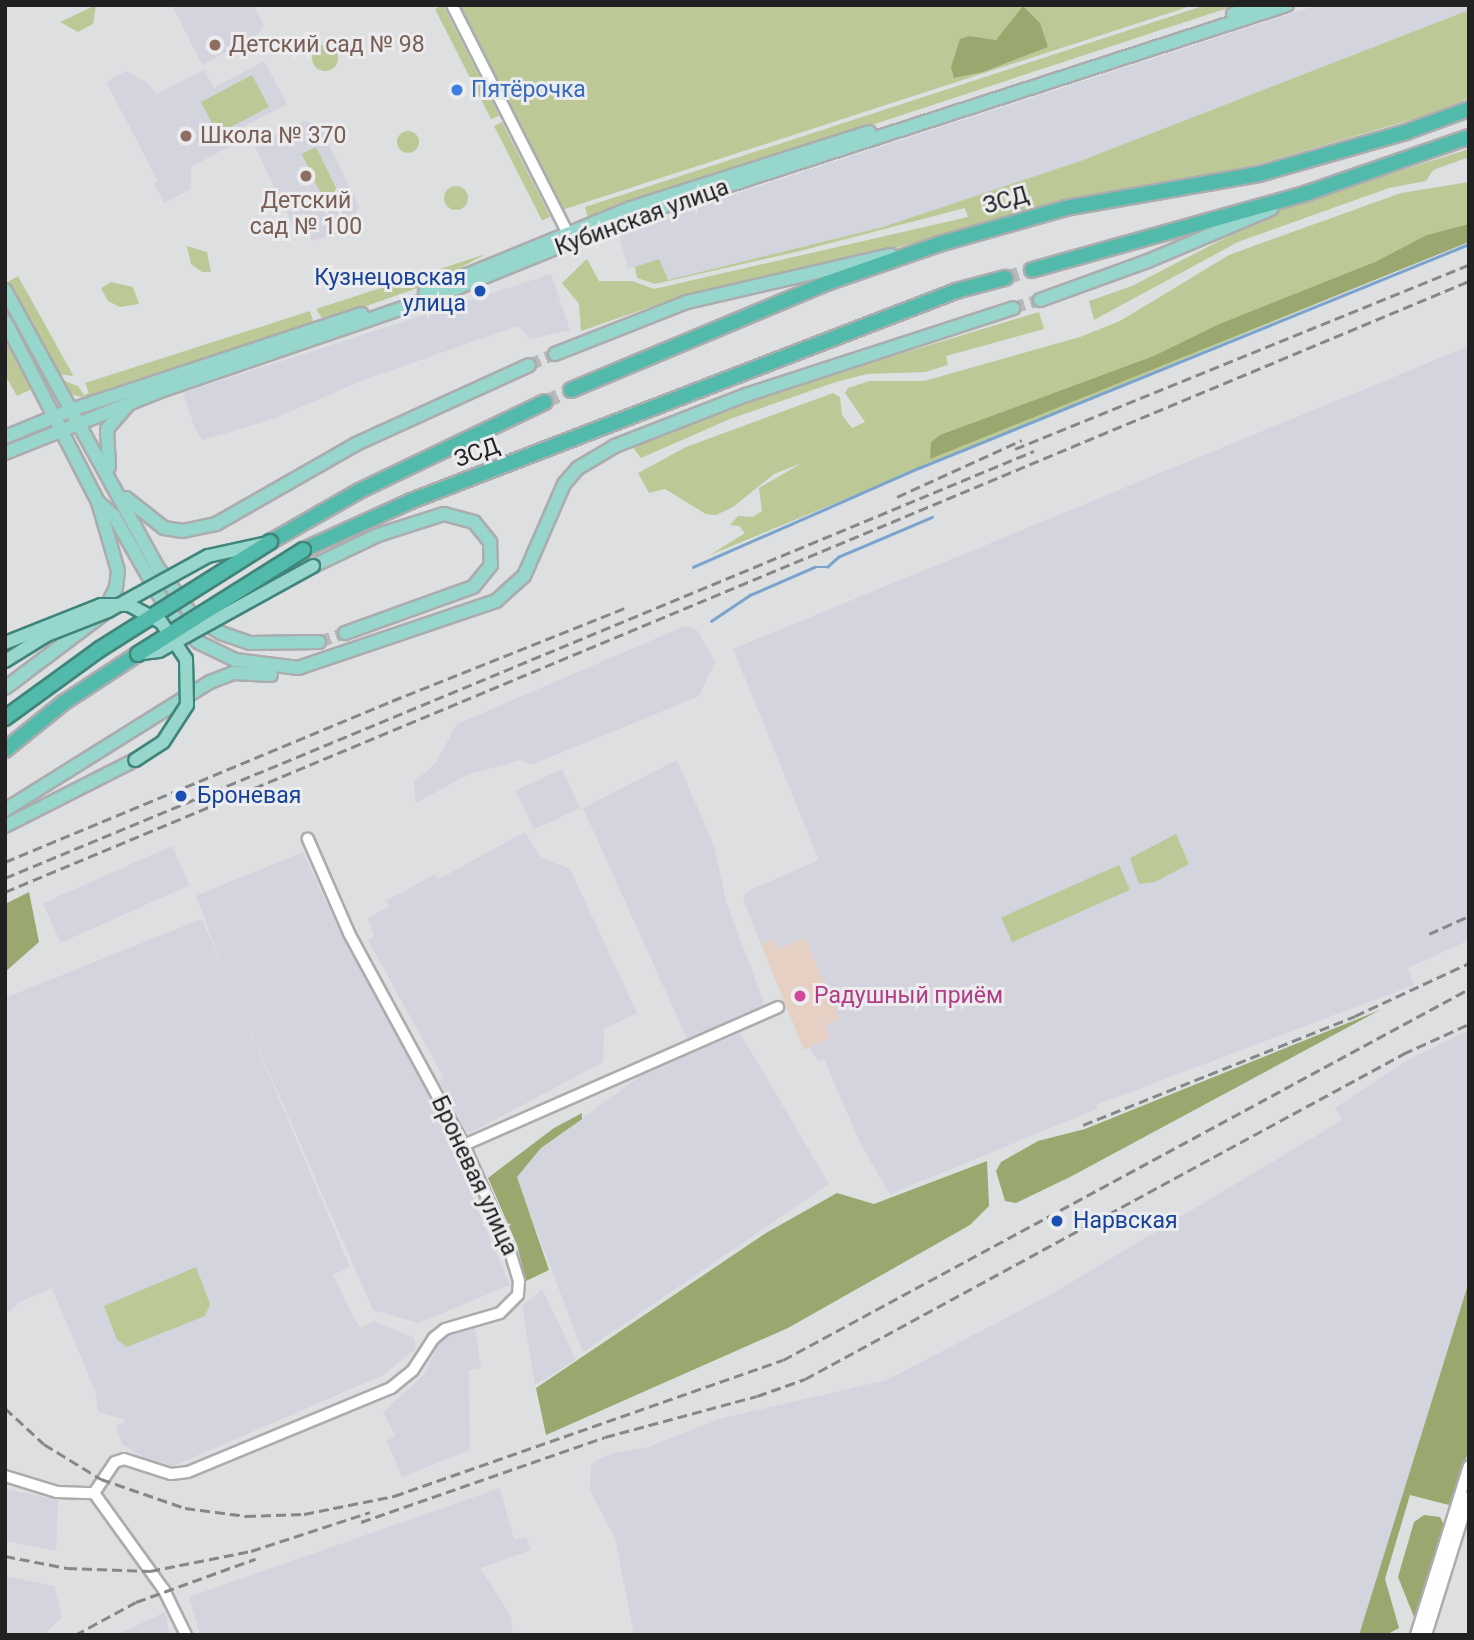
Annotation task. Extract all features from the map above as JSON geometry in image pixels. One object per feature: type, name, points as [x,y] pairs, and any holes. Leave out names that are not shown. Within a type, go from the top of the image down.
[{"type":"highway","name":"ЗСД","points":[[571,390],[827,284],[939,244],[1066,208],[1259,174],[1406,132],[1469,109]]},
{"type":"highway","points":[[1032,270],[1307,193],[1469,137]]},
{"type":"highway","name":"ЗСД","points":[[5,750],[63,703],[303,550],[411,501],[956,292],[1004,278]]},
{"type":"highway","name":"ЗСД","points":[[5,718],[100,649],[270,542],[456,441],[545,402]]},
{"type":"main road","name":"Кубинская улица","points":[[5,453],[129,403],[435,297],[631,208],[1259,5]]},
{"type":"main road","name":"Кубинская улица","points":[[5,437],[54,416],[432,289],[570,237],[1287,5]]},
{"type":"main road","points":[[1040,300],[1148,261],[1307,193]]},
{"type":"main road","points":[[555,354],[687,302],[939,244]]},
{"type":"main road","points":[[5,290],[120,492],[168,585],[204,625],[250,643],[319,642]]},
{"type":"main road","points":[[5,810],[210,682],[234,673],[307,672],[496,601],[524,576],[552,503],[571,476],[595,456],[746,395],[1013,308]]},
{"type":"main road","points":[[5,321],[54,416],[58,430],[98,502],[117,554],[118,572],[111,601],[91,626],[5,688]]},
{"type":"main road","points":[[120,492],[164,528],[183,531],[216,524],[356,443],[529,365]]},
{"type":"main road","points":[[110,474],[107,429],[129,403]]},
{"type":"main road","points":[[98,502],[114,516],[177,622],[198,642],[235,660],[298,668],[457,616]]},
{"type":"main road","points":[[138,654],[159,651],[313,565],[378,535],[444,514],[474,522],[490,542],[491,565],[473,587],[345,634]]},
{"type":"main road","points":[[5,661],[47,635],[108,611],[208,556],[270,542]]},
{"type":"main road","points":[[5,643],[85,609],[129,605],[162,622],[175,636],[190,678],[187,705],[163,742],[5,826]]},
{"type":"street","points":[[452,5],[570,237]]},
{"type":"street","name":"Броневая улица","points":[[94,1493],[115,1462],[124,1459],[171,1474],[188,1472],[369,1398],[400,1382],[445,1329],[508,1307],[519,1289],[517,1272],[464,1144],[349,933],[308,839]]},
{"type":"street","points":[[464,1144],[778,1007]]},
{"type":"street","points":[[1416,1635],[1469,1466]]},
{"type":"street","points":[[5,1476],[57,1492],[94,1493],[164,1590],[186,1635]]},
{"type":"street","points":[[1426,1635],[1469,1497]]},
{"type":"shaded area","name":"Детский сад № 98","points":[[172,5],[253,5],[264,26],[258,34],[202,65]]},
{"type":"shaded area","points":[[1318,5],[1469,5],[1469,10],[1083,160],[883,227],[668,280],[641,266],[628,268],[618,232]]},
{"type":"shaded area","name":"Школа № 370","points":[[264,61],[287,104],[235,131],[240,141],[191,167],[191,189],[164,203],[154,183],[158,181],[106,82],[126,71],[149,84],[156,94],[204,70],[214,88]]},
{"type":"shaded area","name":"Детский сад № 100","points":[[305,121],[320,126],[359,206],[355,216],[333,235],[312,241],[306,229],[297,234],[254,145]]},
{"type":"shaded area","points":[[551,274],[570,330],[530,339],[518,326],[366,379],[273,419],[203,440],[195,429],[183,393]]},
{"type":"shaded area","points":[[1469,346],[1469,940],[1408,968],[1414,985],[1096,1105],[1097,1109],[890,1194],[861,1145],[824,1059],[819,1061],[809,1047],[830,1038],[825,1025],[840,1019],[805,938],[777,949],[772,939],[761,944],[743,899],[746,892],[819,860],[733,649]]},
{"type":"shaded area","points":[[685,626],[698,631],[715,662],[699,696],[531,765],[521,760],[469,774],[416,803],[414,782],[435,764],[457,724]]},
{"type":"shaded area","points":[[677,760],[714,846],[727,904],[764,1006],[688,1041],[583,808]]},
{"type":"shaded area","points":[[562,769],[580,808],[534,830],[516,791]]},
{"type":"shaded area","points":[[525,832],[541,858],[570,869],[637,1013],[604,1029],[603,1062],[468,1134],[439,1081],[444,1078],[368,940],[374,936],[368,918],[389,906],[386,901],[434,875],[439,879]]},
{"type":"shaded area","points":[[172,846],[189,885],[61,943],[43,903]]},
{"type":"shaded area","points":[[303,852],[337,926],[433,1105],[510,1285],[418,1323],[373,1310],[232,988],[350,1267],[333,1275],[355,1320],[361,1328],[374,1321],[414,1338],[416,1349],[383,1375],[173,1466],[144,1458],[122,1444],[116,1426],[127,1420],[98,1412],[95,1391],[52,1288],[20,1302],[5,1315],[5,998],[202,919],[225,973],[196,896]]},
{"type":"shaded area","points":[[805,937],[840,1019],[830,1038],[804,1050],[761,944],[772,939],[777,949]]},
{"type":"shaded area","points":[[1469,1030],[1469,1279],[1359,1635],[634,1635],[615,1538],[590,1491],[591,1465],[597,1460],[613,1453],[645,1448],[723,1418],[887,1380],[1050,1295],[1311,1139],[1342,1120],[1335,1108],[1407,1060]]},
{"type":"shaded area","points":[[740,1033],[829,1184],[583,1352],[516,1177],[541,1148],[642,1075]]},
{"type":"shaded area","points":[[542,1289],[576,1359],[535,1385],[522,1306]]},
{"type":"shaded area","points":[[475,1326],[481,1368],[469,1370],[470,1450],[402,1477],[387,1441],[395,1436],[383,1412],[424,1375],[440,1341],[453,1332]]},
{"type":"shaded area","points":[[500,1488],[514,1540],[526,1537],[531,1550],[480,1568],[511,1616],[513,1635],[200,1635],[189,1597]]},
{"type":"shaded area","points":[[5,1489],[58,1500],[56,1551],[5,1541]]},
{"type":"shaded area","points":[[5,1576],[54,1586],[62,1617],[44,1635],[5,1635]]},
{"type":"shaded area","points":[[165,1612],[170,1635],[117,1635]]},
{"type":"green space","points":[[96,5],[93,24],[78,32],[60,22]]},
{"type":"green space","points":[[443,5],[499,115],[491,120],[435,9]]},
{"type":"green space","points":[[457,5],[1194,5],[562,210]]},
{"type":"green space","points":[[1206,5],[1237,5],[588,218],[585,207]]},
{"type":"green space","points":[[1023,6],[1040,23],[1048,47],[983,72],[954,78],[951,67],[960,39],[969,36],[996,40]]},
{"type":"green space","points":[[1469,10],[1469,98],[1428,115],[1255,165],[1065,202],[866,256],[688,294],[581,331],[579,304],[562,283],[587,259],[599,281],[632,281],[654,289],[968,217],[965,208],[800,251],[655,284],[637,278],[635,267],[659,259],[668,280],[883,227],[1083,160]]},
{"type":"green space","points":[[325,45],[334,49],[338,58],[334,67],[325,71],[316,67],[312,58],[316,49]]},
{"type":"green space","points":[[252,75],[269,107],[218,134],[201,102]]},
{"type":"green space","points":[[502,122],[550,216],[542,221],[494,126]]},
{"type":"green space","points":[[408,131],[416,134],[419,142],[416,150],[408,153],[400,150],[397,142],[400,134]]},
{"type":"green space","points":[[316,147],[342,200],[327,207],[302,154]]},
{"type":"green space","points":[[1469,149],[1469,157],[1433,170],[1426,181],[1389,188],[1238,242],[1094,320],[1089,301],[1132,286],[1283,208]]},
{"type":"green space","points":[[1469,182],[1469,241],[710,555],[745,533],[739,526],[730,525],[738,516],[753,517],[762,511],[759,488],[802,463],[774,474],[733,507],[716,515],[706,514],[665,489],[649,493],[638,473],[686,447],[833,393],[840,397],[842,415],[852,428],[865,422],[845,393],[848,388],[869,381],[924,381],[1080,337],[1120,321],[1229,255],[1401,193]]},
{"type":"green space","points":[[456,186],[464,190],[468,198],[464,206],[456,210],[448,206],[444,198],[448,190]]},
{"type":"green space","points":[[1469,224],[1469,242],[930,459],[931,442],[940,435],[1154,356],[1217,325],[1375,262],[1427,235]]},
{"type":"green space","points":[[187,246],[207,252],[211,272],[202,272],[191,264]]},
{"type":"green space","points":[[486,254],[434,282],[427,273]]},
{"type":"green space","points":[[421,275],[423,286],[324,321],[316,309]]},
{"type":"green space","points":[[18,276],[72,376],[59,374],[8,282]]},
{"type":"green space","points":[[111,282],[133,287],[139,304],[120,307],[108,301],[101,288]]},
{"type":"green space","points":[[310,311],[314,324],[92,395],[81,397],[71,394],[61,380],[78,386],[84,395],[89,393],[85,383]]},
{"type":"green space","points":[[1039,312],[1044,329],[946,356],[948,365],[925,372],[867,374],[836,382],[730,419],[641,458],[632,446],[771,393]]},
{"type":"green space","points":[[5,337],[32,389],[17,396],[5,375]]},
{"type":"green space","points":[[1176,834],[1189,864],[1155,882],[1139,884],[1130,858]]},
{"type":"green space","points":[[1119,865],[1130,890],[1012,942],[1001,917]]},
{"type":"green space","points":[[29,892],[39,942],[5,972],[5,904]]},
{"type":"green space","points":[[1380,1010],[1070,1177],[1016,1203],[1005,1201],[996,1171],[1001,1162],[1038,1141],[1085,1129]]},
{"type":"green space","points":[[582,1113],[582,1119],[541,1148],[517,1177],[549,1270],[526,1281],[517,1245],[488,1178],[554,1128]]},
{"type":"green space","points":[[987,1161],[989,1206],[970,1225],[788,1328],[546,1435],[536,1388],[766,1233],[837,1193],[874,1204]]},
{"type":"green space","points":[[196,1267],[210,1304],[205,1316],[127,1347],[117,1340],[104,1306]]},
{"type":"green space","points":[[1469,1281],[1469,1450],[1449,1505],[1410,1495],[1385,1579],[1399,1628],[1386,1635],[1359,1635]]},
{"type":"green space","points":[[1424,1515],[1440,1517],[1445,1527],[1414,1617],[1398,1577],[1414,1522]]},
{"type":"waterway","points":[[693,567],[919,468],[1469,244]]},
{"type":"waterway","points":[[711,621],[750,595],[814,567],[827,567],[838,557],[932,517]]},
{"type":"tunnel","points":[[1005,278],[1032,270]]},
{"type":"tunnel","points":[[1013,308],[1040,300]]},
{"type":"tunnel","points":[[529,365],[555,354]]},
{"type":"tunnel","points":[[545,402],[571,390]]},
{"type":"tunnel","points":[[319,642],[345,633]]},
{"type":"railway","points":[[1015,449],[1469,265]]},
{"type":"railway","points":[[5,892],[1469,281]]},
{"type":"railway","points":[[897,497],[1022,440]]},
{"type":"railway","points":[[5,878],[1034,451]]},
{"type":"railway","points":[[392,701],[629,606]]},
{"type":"railway","points":[[5,862],[401,697]]},
{"type":"railway","points":[[1429,934],[1469,916]]},
{"type":"railway","points":[[1083,1125],[1355,1016],[1469,963]]},
{"type":"railway","points":[[5,1408],[44,1444],[101,1479],[185,1508],[246,1516],[304,1514],[394,1496],[783,1360],[1469,989]]},
{"type":"railway","points":[[361,1522],[605,1437],[757,1396],[805,1379],[1403,1054],[1469,1024]]},
{"type":"railway","points":[[5,1556],[67,1568],[150,1571],[251,1551],[370,1512]]},
{"type":"railway","points":[[75,1635],[136,1602],[255,1559]]},
{"type":"place","name":"Детский сад № 98","points":[[215,45]]},
{"type":"place","name":"Пятёрочка","points":[[457,90]]},
{"type":"place","name":"Школа № 370","points":[[186,136]]},
{"type":"place","name":"Детский сад № 100","points":[[306,176]]},
{"type":"place","name":"Кузнецовская улица","points":[[480,291]]},
{"type":"place","name":"Броневая","points":[[181,796]]},
{"type":"place","name":"Радушный приём","points":[[800,996]]},
{"type":"place","name":"Нарвская","points":[[1057,1221]]}]
